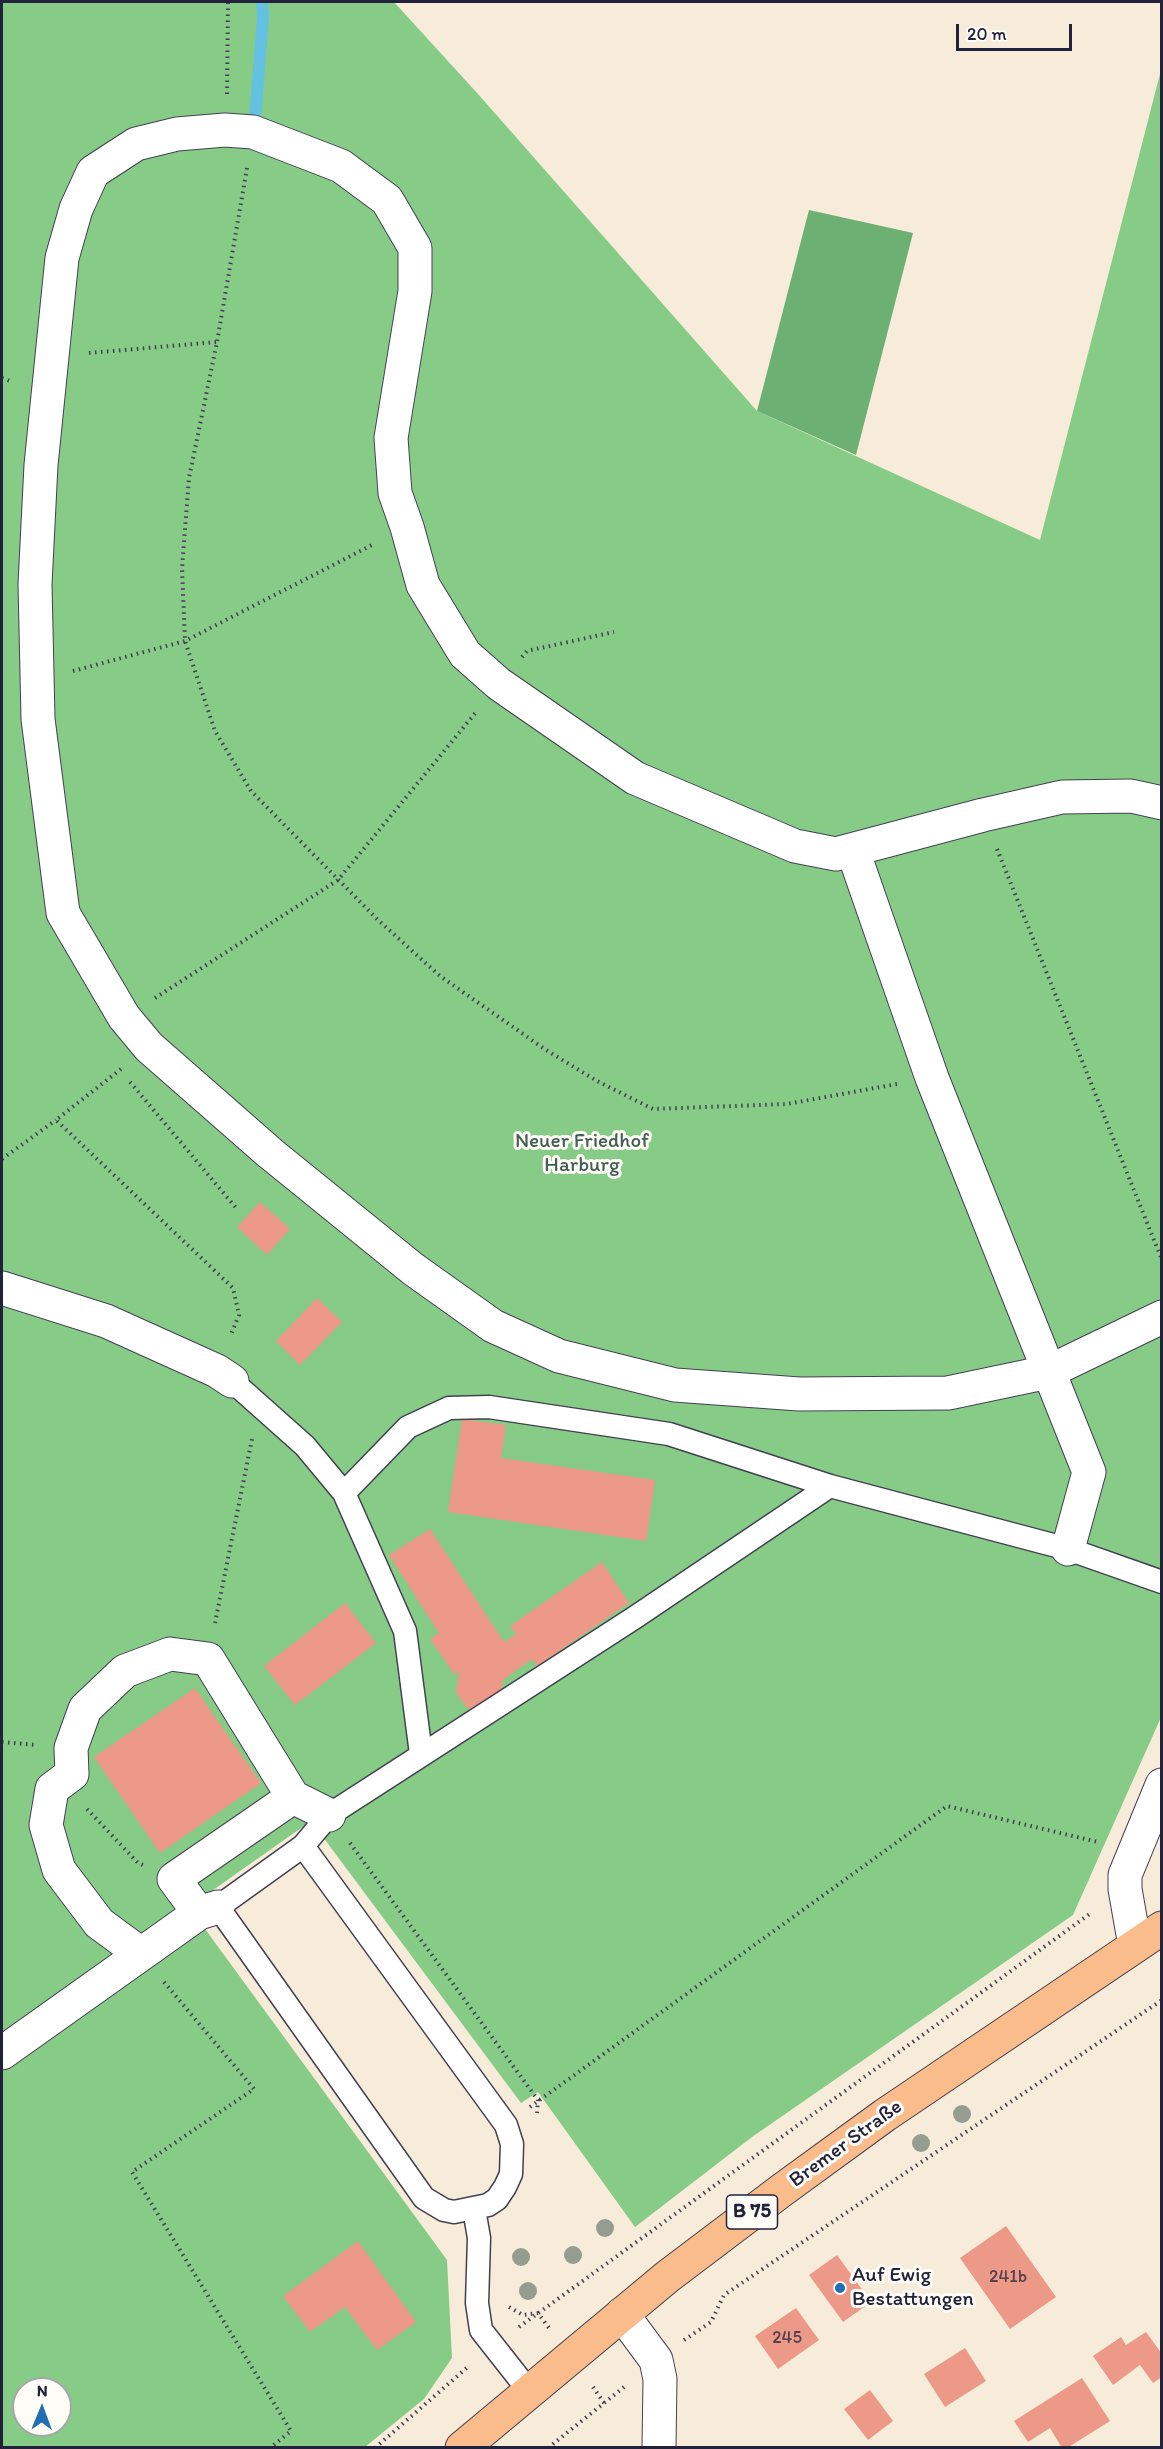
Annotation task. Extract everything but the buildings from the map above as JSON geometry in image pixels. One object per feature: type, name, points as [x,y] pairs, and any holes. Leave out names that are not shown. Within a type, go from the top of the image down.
[{"type":"main road","name":"Bremer Straße","points":[[462,2448],[622,2314],[782,2190],[885,2115],[1148,1937]]},
{"type":"street","points":[[1161,803],[1131,796],[1062,797],[983,815],[836,854],[795,846],[635,778],[498,684],[465,654],[423,585],[395,493],[391,438],[414,291],[415,248],[387,200],[341,166],[254,132],[225,130],[177,134],[136,144],[93,172],[76,209],[62,258],[42,465],[35,584],[38,719],[63,913],[124,1017],[149,1047],[270,1153],[413,1269],[493,1326],[559,1356],[675,1385],[799,1394],[948,1393],[1048,1372],[1161,1317]]},
{"type":"street","points":[[853,851],[932,1078],[1089,1472],[1068,1549]]},
{"type":"street","points":[[2,1288],[106,1321],[224,1376]]},
{"type":"street","points":[[141,1954],[99,1923],[59,1870],[46,1824],[52,1790],[72,1774],[71,1748],[86,1709],[125,1671],[170,1654],[208,1659],[293,1797],[329,1815]]},
{"type":"street","points":[[1148,1937],[1125,1882],[1134,1851],[1161,1785]]},
{"type":"street","points":[[2,2053],[141,1954],[208,1910],[174,1879],[293,1797]]},
{"type":"street","points":[[622,2314],[656,2360],[660,2379],[659,2448]]},
{"type":"lane","points":[[224,1376],[305,1446],[344,1493],[405,1631],[421,1754]]},
{"type":"lane","points":[[344,1493],[408,1427],[449,1407],[489,1407],[669,1434],[830,1486],[1068,1549],[1161,1582]]},
{"type":"lane","points":[[303,1846],[506,2126],[512,2144],[511,2174],[506,2187],[497,2199],[488,2205],[474,2209],[444,2210],[424,2198],[208,1910],[303,1846],[329,1815],[643,1612],[830,1486]]},
{"type":"lane","points":[[474,2209],[479,2238],[477,2312],[481,2330],[529,2391]]},
{"type":"path","points":[[228,2],[228,80]]},
{"type":"path","points":[[254,132],[217,342],[189,478],[182,568],[185,640],[215,731],[251,791],[338,880],[440,976],[546,1050],[597,1081],[653,1109],[787,1104],[932,1078]]},
{"type":"path","points":[[53,356],[217,342]]},
{"type":"path","points":[[37,681],[185,640],[407,527]]},
{"type":"path","points":[[556,644],[614,632]]},
{"type":"path","points":[[124,1017],[338,880],[498,684]]},
{"type":"path","points":[[983,815],[1161,1260]]},
{"type":"path","points":[[2,1159],[120,1070],[237,1209]]},
{"type":"path","points":[[56,1120],[233,1288],[238,1315],[224,1376]]},
{"type":"path","points":[[208,1659],[258,1405]]},
{"type":"path","points":[[72,1774],[86,1809],[138,1863],[174,1879]]},
{"type":"path","points":[[506,2126],[538,2100],[947,1806],[1134,1851]]},
{"type":"path","points":[[351,1844],[538,2100]]},
{"type":"path","points":[[375,2448],[493,2345],[1081,1921]]},
{"type":"path","points":[[141,1954],[254,2089],[132,2172],[291,2431],[270,2448]]},
{"type":"path","points":[[548,2448],[656,2360],[711,2322],[724,2295],[1161,2000]]},
{"type":"green space","name":"Neuer Friedhof Harburg","points":[[2,2],[394,2],[757,411],[1040,540],[1161,70],[1162,1715],[1073,1915],[752,2137],[635,2227],[538,2092],[521,2103],[311,1821],[189,1907],[447,2260],[452,2358],[424,2399],[365,2447],[2,2448]]},
{"type":"green space","points":[[809,210],[913,233],[856,455],[757,411]]},
{"type":"waterway","points":[[254,131],[263,18],[262,2]]},
{"type":"place","name":"Auf Ewig Bestattungen","points":[[840,2288]]}]
